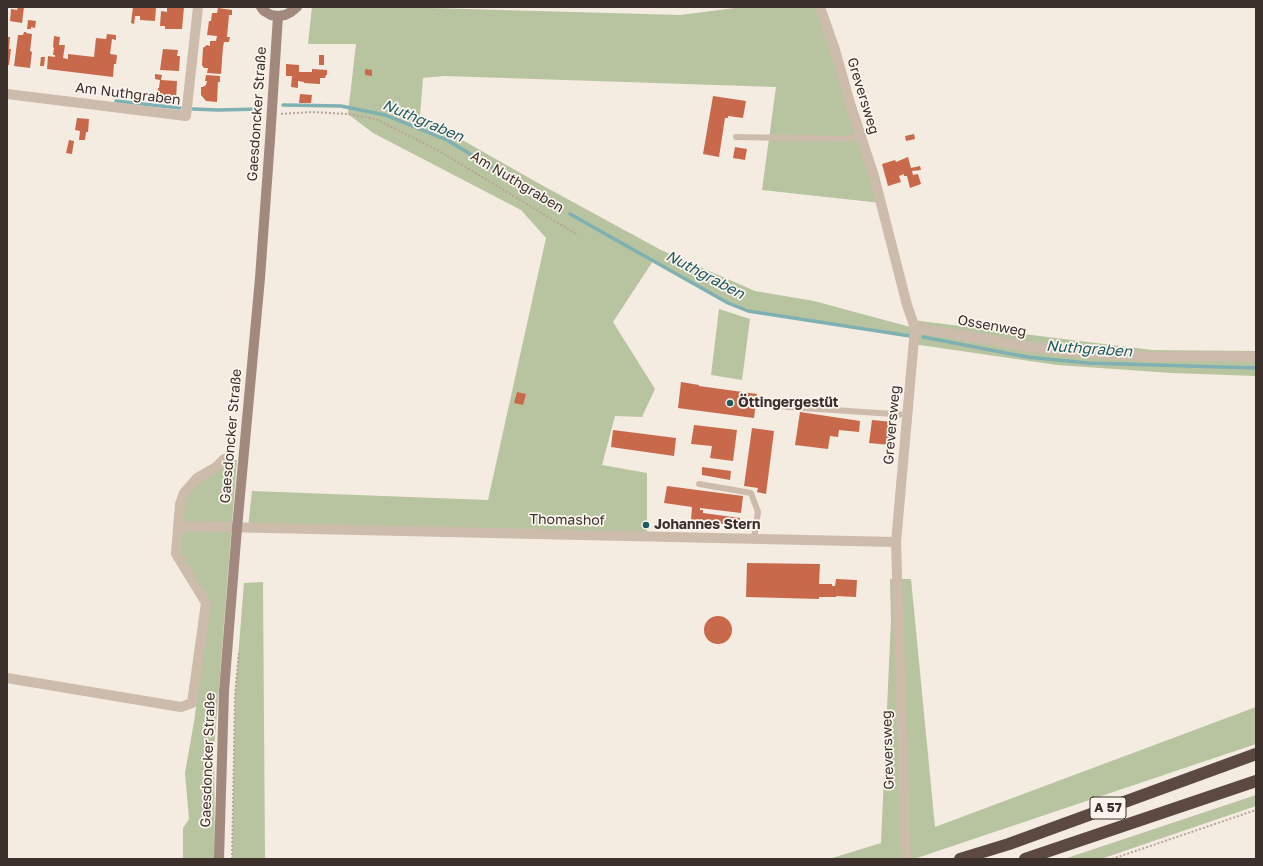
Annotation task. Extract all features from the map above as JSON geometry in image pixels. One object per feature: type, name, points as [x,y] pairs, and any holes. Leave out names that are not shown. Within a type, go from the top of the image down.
[{"type":"highway","name":"A 57","points":[[960,859],[1009,844],[1256,754]]},
{"type":"highway","name":"A 57","points":[[1025,859],[1256,781]]},
{"type":"main road","points":[[261,7],[264,11],[271,15],[278,16],[285,15],[297,7]]},
{"type":"main road","name":"Gaesdoncker Straße","points":[[219,859],[224,691],[237,528],[260,278],[278,16]]},
{"type":"street","name":"Am Nuthgraben","points":[[7,94],[186,116],[198,7]]},
{"type":"street","name":"Greversweg","points":[[820,7],[835,50],[860,136],[874,176],[907,305],[915,328],[896,542],[906,859]]},
{"type":"street","name":"Ossenweg","points":[[915,328],[1030,347],[1072,352],[1155,357],[1256,357]]},
{"type":"street","points":[[7,678],[182,707],[192,703],[206,603],[176,554],[180,504],[184,493],[197,478],[216,467],[224,459]]},
{"type":"street","name":"Thomashof","points":[[178,526],[896,542]]},
{"type":"lane","points":[[736,137],[843,140],[860,136]]},
{"type":"lane","points":[[774,406],[908,415]]},
{"type":"lane","points":[[699,484],[751,492],[758,512],[754,539]]},
{"type":"path","name":"Am Nuthgraben","points":[[283,120],[281,114],[319,112],[348,114],[376,119],[441,152],[578,235]]},
{"type":"path","points":[[232,859],[236,694],[239,650]]},
{"type":"path","points":[[1112,859],[1256,810]]},
{"type":"green space","points":[[312,7],[395,7],[680,15],[743,7],[820,7],[881,203],[762,190],[776,87],[444,76],[423,78],[420,116],[538,183],[661,250],[755,291],[814,301],[914,328],[912,320],[1152,350],[1256,351],[1256,376],[1172,373],[1057,365],[913,344],[914,336],[748,311],[728,303],[653,261],[613,322],[655,389],[642,417],[615,416],[602,465],[647,473],[647,536],[248,528],[252,491],[488,500],[546,238],[521,210],[373,133],[348,114],[356,44],[308,44]]},
{"type":"green space","points":[[719,309],[750,319],[742,380],[711,375]]},
{"type":"green space","points":[[224,459],[237,460],[214,750],[215,859],[183,859],[183,828],[189,819],[185,773],[195,716],[196,707],[192,703],[206,603],[176,554],[184,493]]},
{"type":"green space","points":[[890,579],[911,579],[935,827],[1256,707],[1256,744],[914,859],[829,859],[881,843],[891,619]]},
{"type":"green space","points":[[263,582],[265,859],[232,859],[235,695],[244,583]]},
{"type":"green space","points":[[1256,795],[1256,806],[1101,859],[1064,859]]},
{"type":"building","points":[[18,7],[24,7],[22,23],[10,21],[11,9],[17,10]]},
{"type":"building","points":[[133,7],[156,7],[155,21],[140,20],[140,16],[135,16],[134,24],[131,23]]},
{"type":"building","points":[[167,7],[184,7],[182,29],[165,29],[165,26],[160,26],[161,11],[167,12]]},
{"type":"building","points":[[218,8],[232,10],[232,15],[229,15],[227,37],[230,37],[229,42],[224,42],[223,47],[221,74],[207,73],[208,68],[204,68],[202,65],[203,48],[207,45],[210,46],[210,41],[216,41],[217,36],[207,35],[212,13],[217,13]]},
{"type":"building","points":[[28,20],[36,21],[35,28],[31,27],[31,29],[27,29]]},
{"type":"building","points":[[24,32],[32,34],[30,68],[14,66],[18,35],[23,35]]},
{"type":"building","points":[[107,34],[116,35],[116,40],[112,39],[110,54],[117,55],[116,64],[114,64],[113,77],[47,69],[48,56],[55,57],[55,55],[53,55],[54,36],[60,37],[59,45],[65,45],[63,58],[68,59],[68,54],[94,57],[96,38],[106,39]]},
{"type":"building","points":[[7,37],[10,37],[9,49],[11,49],[9,65],[7,65]]},
{"type":"building","points":[[163,49],[178,50],[177,56],[180,56],[179,71],[160,70]]},
{"type":"building","points":[[319,55],[324,55],[324,65],[319,65]]},
{"type":"building","points":[[41,57],[45,57],[44,66],[40,66]]},
{"type":"building","points":[[286,64],[299,65],[299,72],[312,72],[312,69],[327,70],[327,75],[325,78],[320,78],[320,84],[298,81],[298,88],[291,87],[292,76],[286,76]]},
{"type":"building","points":[[365,69],[372,70],[372,76],[365,75]]},
{"type":"building","points":[[155,74],[162,75],[161,80],[177,81],[176,100],[157,98],[160,80],[155,79]]},
{"type":"building","points":[[206,75],[220,76],[220,82],[218,82],[217,102],[206,101],[201,95],[201,87],[206,85],[207,81],[205,81]]},
{"type":"building","points":[[300,94],[312,95],[311,103],[299,103]]},
{"type":"building","points":[[713,96],[746,101],[743,118],[728,116],[728,118],[725,118],[719,157],[703,154]]},
{"type":"building","points":[[77,118],[89,119],[88,132],[86,132],[85,140],[79,140],[80,131],[75,130]]},
{"type":"building","points":[[914,134],[915,139],[906,141],[905,136]]},
{"type":"building","points":[[69,140],[74,141],[72,154],[66,153]]},
{"type":"building","points":[[735,147],[747,149],[745,160],[733,158]]},
{"type":"building","points":[[908,157],[911,168],[920,166],[921,170],[912,171],[913,175],[918,174],[921,184],[910,188],[907,176],[904,176],[904,174],[899,176],[901,182],[888,186],[882,164],[895,160],[896,162]]},
{"type":"building","name":"Öttingergestüt","points":[[681,382],[757,394],[754,418],[678,408]]},
{"type":"building","points":[[517,392],[526,394],[523,405],[514,403]]},
{"type":"building","points":[[800,412],[860,421],[859,432],[839,430],[838,437],[830,436],[828,449],[795,445]]},
{"type":"building","points":[[872,420],[893,422],[890,445],[869,443]]},
{"type":"building","points":[[694,425],[737,430],[733,461],[710,458],[712,446],[691,444]]},
{"type":"building","points":[[752,428],[774,431],[766,494],[757,492],[758,488],[744,486]]},
{"type":"building","points":[[613,430],[676,438],[674,456],[611,447]]},
{"type":"building","points":[[702,467],[731,471],[730,480],[702,475]]},
{"type":"building","points":[[667,486],[743,496],[741,513],[700,508],[700,510],[703,510],[703,513],[740,518],[739,526],[691,520],[692,507],[664,503]]},
{"type":"building","points":[[747,563],[820,564],[819,584],[832,584],[832,586],[835,586],[836,579],[857,580],[856,597],[836,596],[819,597],[819,599],[746,597]]},
{"type":"building","points":[[718,616],[728,620],[732,630],[728,640],[718,644],[708,640],[704,630],[708,620]]},
{"type":"waterway","name":"Nuthgraben","points":[[116,101],[180,108]]},
{"type":"waterway","name":"Nuthgraben","points":[[283,105],[341,106],[385,115],[447,140],[561,209]]},
{"type":"waterway","name":"Nuthgraben","points":[[193,109],[261,109]]},
{"type":"waterway","name":"Nuthgraben","points":[[570,214],[728,303],[748,311],[910,336]]},
{"type":"waterway","name":"Nuthgraben","points":[[923,337],[1027,357],[1088,363],[1256,368]]},
{"type":"place","name":"Öttingergestüt","points":[[730,403]]},
{"type":"place","name":"Johannes Stern","points":[[646,525]]}]
